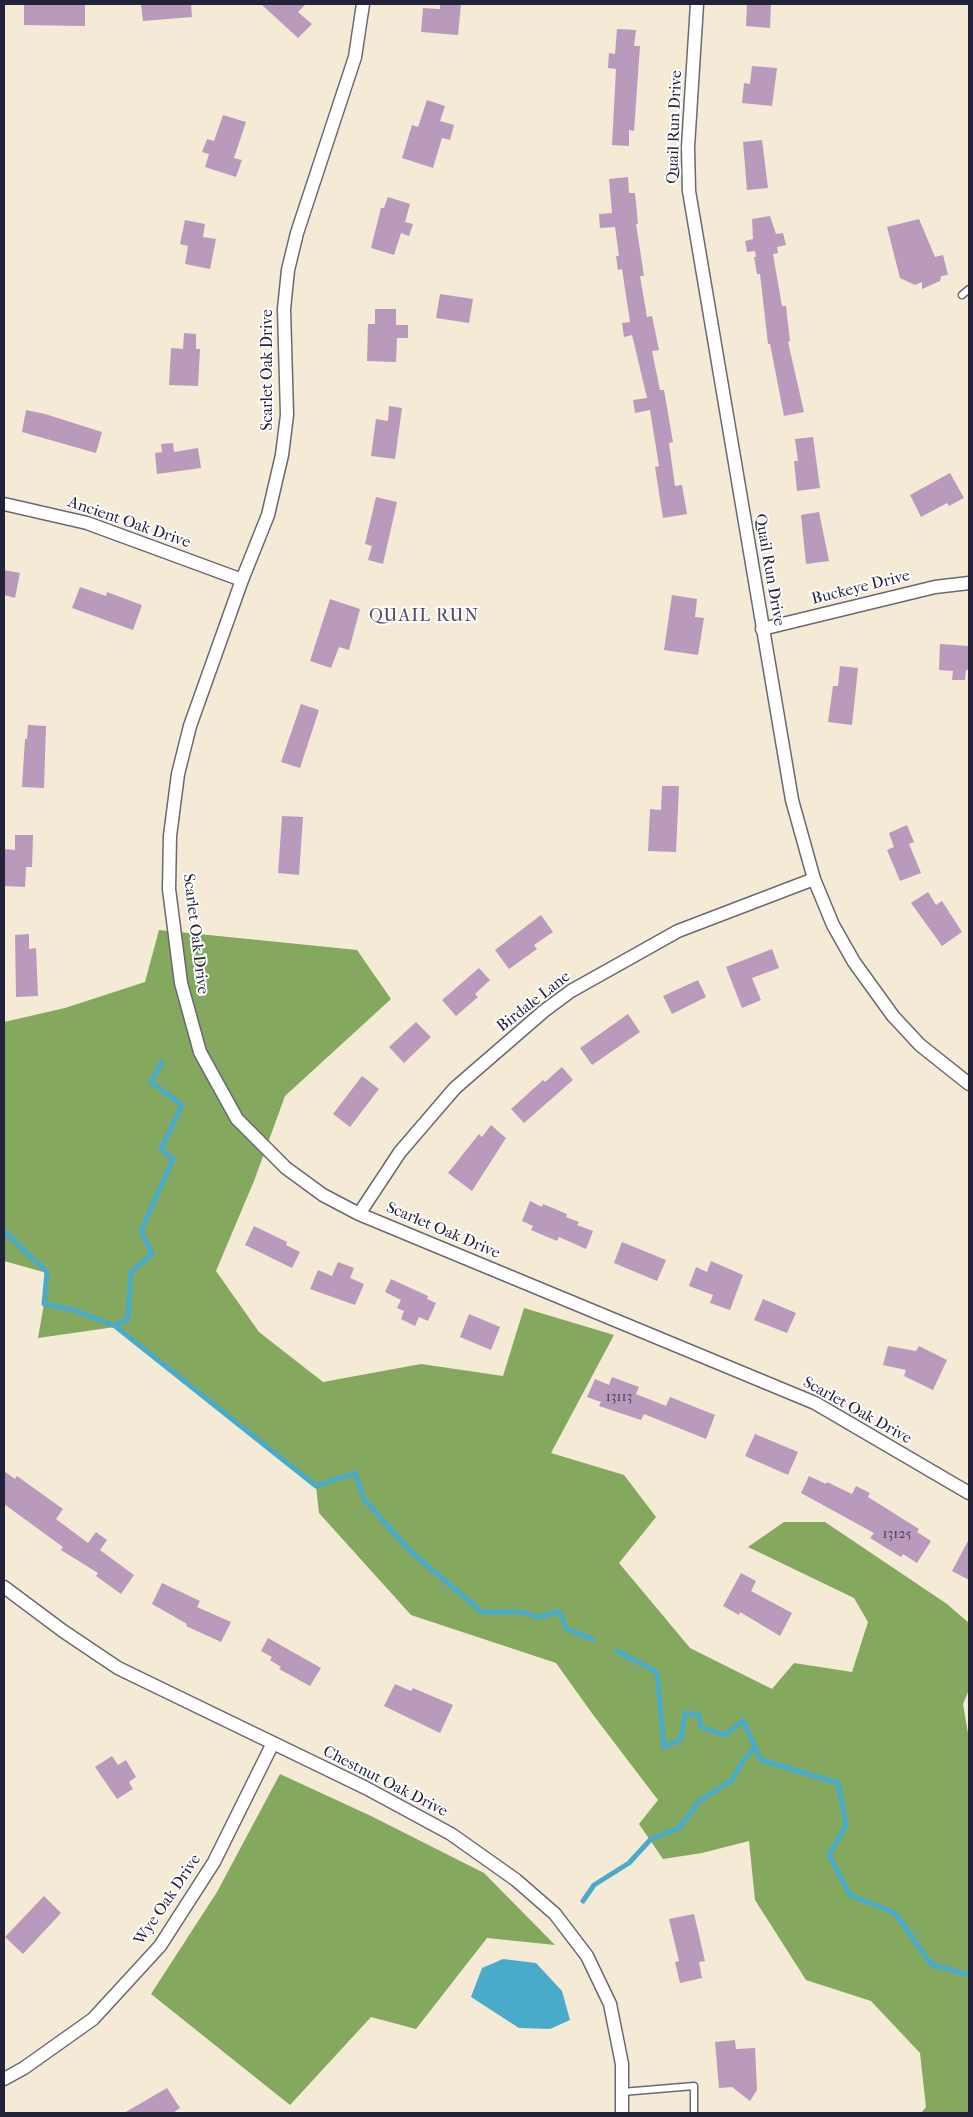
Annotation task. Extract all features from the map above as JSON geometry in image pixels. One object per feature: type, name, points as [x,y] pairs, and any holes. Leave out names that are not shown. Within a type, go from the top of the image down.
[{"type":"street","name":"Scarlet Oak Drive","points":[[363,4],[355,58],[297,233],[288,270],[284,309],[287,415],[282,455],[268,515],[242,580],[190,726],[178,774],[170,836],[169,889],[181,983],[200,1052],[237,1119],[286,1168],[323,1195],[360,1214],[815,1403],[969,1493]]},
{"type":"street","name":"Quail Run Drive","points":[[697,4],[688,147],[689,191],[792,800],[814,879],[833,925],[854,962],[892,1016],[920,1045],[969,1084]]},
{"type":"street","name":"Ancient Oak Drive","points":[[4,504],[87,523],[242,580]]},
{"type":"street","name":"Buckeye Drive","points":[[762,629],[935,587],[969,583]]},
{"type":"street","name":"Birdale Lane","points":[[360,1214],[400,1152],[455,1088],[564,996],[678,931],[814,879]]},
{"type":"street","name":"Chestnut Oak Drive","points":[[4,1587],[62,1631],[118,1668],[366,1788],[451,1834],[516,1880],[555,1914],[587,1956],[610,2004],[622,2064],[622,2113]]},
{"type":"street","name":"Wye Oak Drive","points":[[4,2079],[24,2068],[93,2019],[160,1946],[214,1862],[273,1743]]},
{"type":"lane","points":[[962,295],[969,289]]},
{"type":"lane","points":[[622,2092],[694,2086],[694,2113]]},
{"type":"green space","points":[[159,930],[357,950],[391,999],[285,1096],[254,1181],[216,1271],[259,1332],[323,1382],[421,1364],[503,1376],[524,1308],[614,1335],[551,1453],[624,1475],[656,1517],[619,1563],[690,1648],[772,1689],[794,1663],[852,1672],[868,1622],[854,1598],[748,1547],[784,1522],[825,1522],[947,1604],[969,1623],[969,1690],[963,1704],[969,1739],[969,2113],[921,2113],[926,2107],[920,2053],[871,2001],[806,1980],[755,1900],[749,1841],[702,1853],[663,1859],[639,1824],[658,1800],[556,1663],[411,1615],[319,1513],[316,1486],[115,1327],[38,1338],[47,1273],[4,1261],[4,1022],[65,1008],[145,982]]},
{"type":"green space","points":[[280,1774],[371,1816],[484,1873],[555,1945],[487,1938],[416,2029],[371,2017],[290,2105],[151,1994],[217,1892]]},
{"type":"water","points":[[503,1959],[536,1963],[562,1991],[570,2020],[550,2029],[519,2028],[471,1997],[482,1968]]},
{"type":"building","points":[[141,4],[191,4],[192,17],[143,21]]},
{"type":"building","points":[[261,4],[306,4],[298,12],[312,24],[298,38]]},
{"type":"building","points":[[440,4],[461,4],[458,35],[421,32],[423,8],[440,9]]},
{"type":"building","points":[[747,4],[771,4],[770,28],[746,26]]},
{"type":"building","points":[[24,5],[85,5],[85,26],[24,25]]},
{"type":"building","points":[[617,29],[636,30],[634,46],[640,46],[634,131],[629,130],[629,146],[612,145],[616,69],[608,68],[609,53],[615,54]]},
{"type":"building","points":[[752,66],[777,68],[772,106],[742,103],[744,83],[750,84]]},
{"type":"building","points":[[427,100],[445,106],[440,121],[454,125],[450,140],[442,138],[433,168],[402,158],[412,125],[418,127]]},
{"type":"building","points":[[223,115],[246,122],[234,158],[242,160],[236,177],[205,167],[209,154],[202,152],[207,139],[214,141]]},
{"type":"building","points":[[762,140],[768,188],[747,190],[743,142]]},
{"type":"building","points":[[628,177],[629,193],[635,193],[638,224],[636,224],[644,276],[640,276],[647,317],[652,316],[659,350],[652,351],[660,390],[664,390],[673,442],[669,443],[675,486],[682,485],[687,514],[663,518],[655,467],[659,466],[650,410],[635,413],[633,400],[647,398],[632,335],[624,337],[622,323],[630,322],[622,269],[618,270],[616,256],[619,256],[615,227],[600,228],[599,214],[612,213],[609,179]]},
{"type":"building","points":[[388,197],[410,204],[405,222],[413,224],[409,236],[401,233],[394,255],[371,248],[381,208],[384,208]]},
{"type":"building","points":[[770,216],[776,234],[783,233],[786,245],[777,247],[778,253],[773,254],[782,306],[786,306],[790,341],[788,342],[804,412],[784,416],[770,344],[768,344],[760,274],[757,274],[754,257],[756,257],[755,251],[747,252],[745,241],[753,239],[752,219]]},
{"type":"building","points":[[919,219],[935,257],[943,255],[948,275],[941,276],[940,281],[922,289],[922,282],[915,285],[900,278],[887,227]]},
{"type":"building","points":[[185,220],[205,224],[203,237],[216,239],[210,269],[185,264],[188,246],[180,244]]},
{"type":"building","points":[[440,294],[473,299],[469,323],[436,318]]},
{"type":"building","points":[[375,309],[396,309],[396,325],[408,325],[408,338],[397,338],[396,362],[367,361],[368,324],[375,324]]},
{"type":"building","points":[[184,333],[196,334],[196,349],[200,349],[198,386],[169,385],[171,348],[183,349]]},
{"type":"building","points":[[389,406],[402,408],[395,459],[371,456],[376,419],[388,421]]},
{"type":"building","points":[[26,410],[102,432],[96,453],[22,432]]},
{"type":"building","points":[[813,437],[820,488],[797,491],[794,461],[798,461],[795,439]]},
{"type":"building","points":[[173,443],[174,452],[198,448],[201,468],[157,474],[155,453],[162,452],[161,444]]},
{"type":"building","points":[[950,473],[964,498],[949,506],[947,503],[921,517],[910,495]]},
{"type":"building","points":[[376,497],[397,502],[383,564],[368,560],[372,546],[365,544]]},
{"type":"building","points":[[819,512],[829,561],[806,564],[801,515]]},
{"type":"building","points":[[4,570],[20,573],[15,598],[4,595]]},
{"type":"building","points":[[80,587],[106,596],[107,592],[142,605],[133,630],[72,608]]},
{"type":"building","points":[[672,595],[697,599],[695,617],[704,618],[698,655],[664,650]]},
{"type":"building","points":[[330,599],[360,609],[349,650],[339,647],[331,668],[310,661]]},
{"type":"building","points":[[940,644],[969,646],[969,670],[966,670],[965,680],[952,680],[953,671],[939,670]]},
{"type":"building","points":[[840,666],[858,668],[852,725],[828,722],[833,686],[838,686]]},
{"type":"building","points":[[301,704],[319,710],[300,768],[281,762]]},
{"type":"building","points":[[28,725],[46,726],[44,788],[22,787],[25,739],[27,739]]},
{"type":"building","points":[[662,786],[679,786],[676,852],[648,851],[650,809],[661,810]]},
{"type":"building","points":[[282,816],[303,817],[299,875],[278,873]]},
{"type":"building","points":[[907,825],[914,842],[909,844],[921,873],[900,881],[887,850],[894,847],[889,833]]},
{"type":"building","points":[[15,835],[33,835],[32,867],[26,867],[25,887],[4,886],[4,849],[15,850]]},
{"type":"building","points":[[928,892],[936,905],[942,901],[962,932],[942,946],[911,903]]},
{"type":"building","points":[[541,915],[553,932],[534,945],[537,949],[509,969],[495,950]]},
{"type":"building","points":[[29,934],[29,949],[36,948],[38,996],[16,997],[15,935]]},
{"type":"building","points":[[772,949],[779,968],[752,978],[761,1000],[742,1008],[726,967]]},
{"type":"building","points":[[479,968],[490,980],[475,994],[478,997],[456,1016],[442,1000]]},
{"type":"building","points":[[698,980],[706,997],[672,1014],[663,996]]},
{"type":"building","points":[[628,1014],[640,1032],[592,1065],[580,1048]]},
{"type":"building","points":[[416,1022],[431,1037],[404,1063],[389,1047]]},
{"type":"building","points":[[562,1067],[573,1080],[524,1123],[511,1109],[543,1080],[545,1082]]},
{"type":"building","points":[[362,1076],[379,1089],[350,1127],[333,1114]]},
{"type":"building","points":[[491,1125],[506,1138],[472,1191],[448,1173],[479,1134],[482,1137]]},
{"type":"building","points":[[530,1201],[542,1207],[543,1204],[567,1214],[566,1217],[579,1222],[577,1225],[593,1231],[586,1249],[559,1237],[557,1241],[531,1230],[533,1226],[522,1221]]},
{"type":"building","points":[[254,1226],[287,1242],[286,1245],[300,1252],[292,1268],[245,1245]]},
{"type":"building","points":[[622,1242],[666,1260],[657,1281],[614,1263]]},
{"type":"building","points":[[711,1261],[743,1275],[730,1310],[710,1303],[713,1295],[689,1286],[696,1267],[707,1272]]},
{"type":"building","points":[[338,1262],[354,1268],[350,1278],[364,1284],[355,1305],[310,1289],[318,1270],[332,1276]]},
{"type":"building","points":[[391,1279],[428,1296],[427,1299],[436,1303],[428,1321],[419,1317],[415,1326],[401,1319],[404,1311],[397,1308],[401,1300],[385,1292]]},
{"type":"building","points":[[763,1299],[796,1313],[787,1333],[754,1320]]},
{"type":"building","points":[[469,1314],[500,1327],[491,1350],[460,1337]]},
{"type":"building","points":[[888,1346],[916,1351],[919,1346],[947,1360],[933,1390],[904,1376],[906,1370],[883,1365]]},
{"type":"building","points":[[612,1377],[639,1387],[636,1394],[666,1406],[670,1397],[715,1415],[706,1439],[644,1414],[641,1420],[599,1406],[601,1402],[587,1397],[595,1379],[609,1385]]},
{"type":"building","points":[[755,1434],[798,1452],[788,1475],[745,1456]]},
{"type":"building","points":[[4,1471],[15,1479],[17,1476],[63,1509],[56,1519],[88,1543],[96,1532],[107,1540],[100,1550],[134,1575],[121,1594],[96,1576],[98,1573],[61,1550],[63,1547],[4,1504]]},
{"type":"building","points":[[809,1476],[852,1494],[856,1486],[870,1493],[868,1497],[919,1529],[917,1532],[931,1541],[917,1563],[903,1554],[901,1557],[870,1538],[874,1533],[801,1493]]},
{"type":"building","points":[[969,1539],[969,1580],[952,1571]]},
{"type":"building","points":[[741,1573],[756,1581],[751,1591],[792,1613],[780,1636],[740,1612],[739,1615],[723,1606]]},
{"type":"building","points":[[162,1583],[200,1601],[197,1607],[231,1622],[221,1642],[186,1626],[187,1624],[152,1604]]},
{"type":"building","points":[[268,1638],[321,1668],[310,1686],[279,1669],[281,1667],[270,1660],[272,1657],[261,1651]]},
{"type":"building","points":[[395,1684],[411,1691],[413,1688],[453,1705],[440,1733],[384,1706]]},
{"type":"building","points":[[112,1756],[118,1765],[126,1760],[136,1777],[129,1782],[133,1789],[117,1799],[95,1767]]},
{"type":"building","points":[[44,1896],[61,1913],[23,1954],[5,1937]]},
{"type":"building","points":[[694,1914],[705,1961],[699,1962],[702,1978],[680,1983],[675,1962],[679,1961],[669,1919]]},
{"type":"building","points":[[735,2040],[736,2049],[755,2048],[757,2090],[750,2101],[732,2087],[719,2088],[715,2042]]},
{"type":"building","points":[[167,2088],[180,2108],[173,2113],[124,2113]]},
{"type":"waterway","points":[[115,1326],[128,1319],[131,1272],[152,1254],[141,1231],[173,1159],[161,1149],[182,1105],[151,1082],[162,1062]]},
{"type":"waterway","points":[[4,1231],[47,1272],[44,1304],[74,1310],[115,1326],[316,1486],[355,1473],[364,1499],[410,1551],[482,1612],[522,1612],[537,1617],[559,1612],[567,1629],[593,1639]]},
{"type":"waterway","points":[[617,1651],[657,1672],[664,1747],[681,1739],[685,1713],[699,1715],[701,1727],[724,1735],[743,1721],[761,1760],[838,1783],[846,1825],[829,1855],[850,1895],[895,1913],[931,1964],[969,1975]]},
{"type":"waterway","points":[[583,1901],[594,1885],[629,1863],[651,1839],[679,1828],[699,1801],[731,1781],[745,1758],[755,1748]]},
{"type":"district","name":"QUAIL RUN","points":[[424,617]]}]
